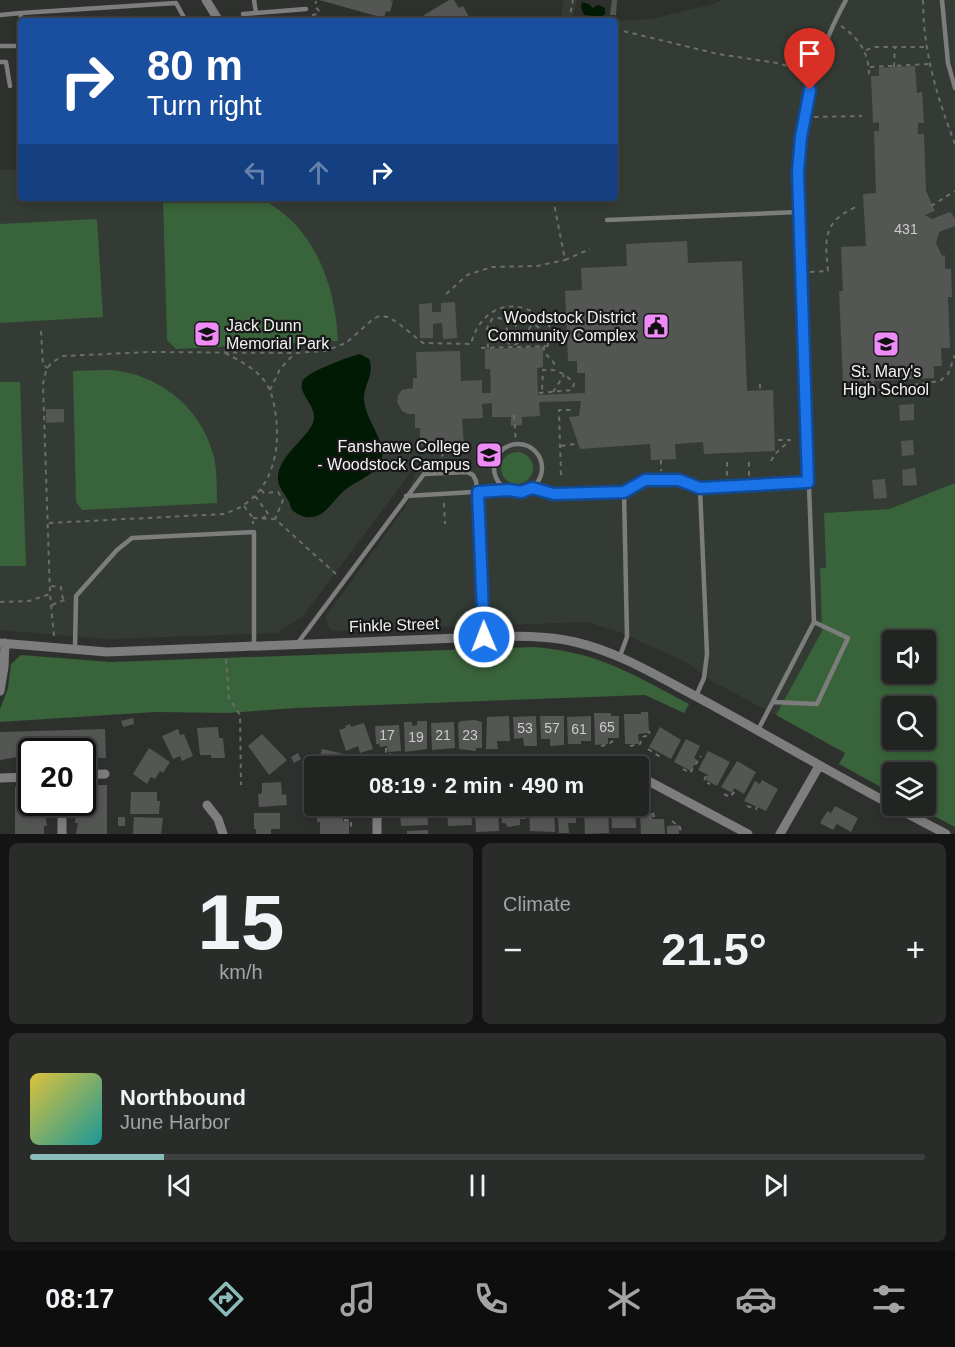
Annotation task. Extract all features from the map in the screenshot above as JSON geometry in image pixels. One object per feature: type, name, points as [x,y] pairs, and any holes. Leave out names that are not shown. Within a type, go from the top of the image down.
[{"type":"street","points":[[206,0],[217,18]]},
{"type":"street","name":"Finkle Street","points":[[2,643],[106,652],[484,637],[549,637],[583,644],[620,656],[882,800]]},
{"type":"street","points":[[0,692],[4,667],[2,643]]},
{"type":"street","points":[[780,834],[819,766]]},
{"type":"street","points":[[96,774],[105,774]]},
{"type":"street","points":[[0,777],[18,777]]},
{"type":"street","points":[[649,781],[748,834]]},
{"type":"street","points":[[207,805],[218,819],[223,834]]},
{"type":"street","points":[[62,816],[62,834]]},
{"type":"street","points":[[377,816],[377,834]]},
{"type":"street","name":"Finkle Street","points":[[912,816],[945,834]]},
{"type":"lane","points":[[170,0],[176,3],[184,18]]},
{"type":"lane","points":[[254,0],[256,13]]},
{"type":"lane","points":[[758,730],[814,622],[799,212],[799,156],[804,117],[814,74],[846,0]]},
{"type":"lane","points":[[942,0],[948,63],[955,88]]},
{"type":"lane","points":[[0,15],[176,3]]},
{"type":"lane","points":[[243,14],[306,9]]},
{"type":"lane","points":[[21,13],[21,18]]},
{"type":"lane","points":[[0,46],[18,46]]},
{"type":"lane","points":[[0,62],[6,62],[10,86]]},
{"type":"lane","points":[[607,220],[799,212]]},
{"type":"lane","points":[[406,496],[509,490],[521,492],[532,488],[541,476],[541,459],[531,447],[516,443],[501,450],[494,464],[497,480],[509,490]]},
{"type":"lane","points":[[297,644],[424,474],[467,472],[475,478],[478,492],[484,637]]},
{"type":"lane","points":[[532,488],[554,494],[624,492],[640,482],[662,480],[679,480],[700,488],[808,482]]},
{"type":"lane","points":[[696,696],[704,678],[707,654],[700,488]]},
{"type":"lane","points":[[620,656],[627,637],[624,492]]},
{"type":"lane","points":[[75,649],[76,596],[117,550],[132,538],[254,532],[254,645]]},
{"type":"lane","points":[[773,702],[817,704],[848,638],[814,622]]},
{"type":"path","points":[[570,18],[573,0]]},
{"type":"path","points":[[923,0],[926,47],[940,106],[955,144]]},
{"type":"path","points":[[316,1],[315,6],[319,10],[317,15]]},
{"type":"path","points":[[835,22],[852,33],[865,51],[869,75]]},
{"type":"path","points":[[618,30],[718,54],[777,63],[814,74]]},
{"type":"path","points":[[894,67],[895,46]]},
{"type":"path","points":[[865,51],[875,47],[926,47]]},
{"type":"path","points":[[869,66],[894,67],[930,64]]},
{"type":"path","points":[[804,117],[862,116]]},
{"type":"path","points":[[931,206],[954,193]]},
{"type":"path","points":[[554,201],[565,260]]},
{"type":"path","points":[[801,273],[828,271],[826,243],[828,230],[839,216],[856,207]]},
{"type":"path","points":[[446,294],[466,275],[492,267],[537,266],[565,260],[590,249]]},
{"type":"path","points":[[54,636],[50,594],[43,384],[51,363],[59,358],[150,352],[295,353],[325,351],[346,343],[379,316],[398,322],[423,343],[471,344],[478,325],[494,311],[508,307],[521,307],[543,318],[550,327]]},
{"type":"path","points":[[494,311],[506,322]]},
{"type":"path","points":[[511,317],[516,318],[516,331],[520,335],[518,343],[512,345],[506,341],[508,332],[505,325],[511,317]]},
{"type":"path","points":[[488,348],[487,328],[492,319],[500,318]]},
{"type":"path","points":[[481,348],[550,346],[546,333],[538,331],[534,325],[530,326],[529,331],[520,335]]},
{"type":"path","points":[[41,331],[43,365],[48,368]]},
{"type":"path","points":[[508,332],[516,331]]},
{"type":"path","points":[[529,331],[534,335],[538,331]]},
{"type":"path","points":[[544,346],[544,352],[554,363],[554,369]]},
{"type":"path","points":[[49,523],[224,514],[244,506],[255,496],[261,490],[275,459],[278,444],[270,390],[255,371],[224,353]]},
{"type":"path","points":[[270,390],[280,369],[295,353]]},
{"type":"path","points":[[853,388],[857,393],[940,381],[948,374],[955,355]]},
{"type":"path","points":[[554,369],[564,375],[572,381],[573,387],[567,391],[540,392],[543,370],[554,369]]},
{"type":"path","points":[[554,392],[564,375]]},
{"type":"path","points":[[760,384],[760,389]]},
{"type":"path","points":[[561,475],[558,410],[574,410]]},
{"type":"path","points":[[514,415],[516,443]]},
{"type":"path","points":[[771,461],[790,440],[776,440]]},
{"type":"path","points":[[561,446],[575,444]]},
{"type":"path","points":[[661,460],[662,480]]},
{"type":"path","points":[[727,462],[728,486]]},
{"type":"path","points":[[749,462],[749,485]]},
{"type":"path","points":[[261,490],[264,493],[278,492],[283,500],[275,519]]},
{"type":"path","points":[[255,496],[269,515],[260,519]]},
{"type":"path","points":[[244,506],[253,518],[254,532]]},
{"type":"path","points":[[253,518],[275,519],[336,574]]},
{"type":"path","points":[[51,586],[61,587],[63,600],[52,604]]},
{"type":"path","points":[[0,602],[29,601],[50,594]]},
{"type":"path","points":[[226,647],[229,698],[240,715],[241,785]]},
{"type":"path","points":[[630,746],[639,744],[642,737],[650,735],[650,731]]},
{"type":"path","points":[[601,747],[615,739]]},
{"type":"path","points":[[386,748],[387,754],[393,755]]},
{"type":"path","points":[[648,749],[662,758]]},
{"type":"path","points":[[683,769],[690,773],[701,756]]},
{"type":"path","points":[[706,776],[704,781],[710,784]]},
{"type":"path","points":[[724,794],[730,797],[735,791]]},
{"type":"path","points":[[747,806],[756,809],[757,807]]},
{"type":"path","points":[[649,811],[653,812],[654,818]]},
{"type":"path","points":[[344,820],[351,820],[351,829]]},
{"type":"path","points":[[672,821],[680,827],[681,834]]},
{"type":"shaded area","points":[[564,0],[577,0],[573,18],[561,18]]},
{"type":"shaded area","name":"Jack Dunn Memorial Park","points":[[723,0],[955,0],[955,483],[889,509],[824,513],[826,568],[820,569],[822,631],[776,715],[715,683],[686,662],[617,631],[587,622],[332,631],[327,625],[326,616],[406,506],[417,464],[302,617],[277,633],[109,639],[0,630],[0,170],[18,170],[18,201],[618,201],[618,21],[651,19]]},
{"type":"shaded area","points":[[582,2],[593,8],[598,5],[605,8],[605,14],[601,17],[584,15]]},
{"type":"shaded area","points":[[360,354],[369,359],[371,364],[364,398],[367,414],[381,444],[382,458],[373,471],[343,491],[323,513],[310,517],[302,516],[292,509],[278,480],[283,462],[308,432],[314,418],[302,389],[302,381],[321,369]]},
{"type":"green space","points":[[163,201],[265,201],[295,224],[308,241],[327,278],[338,341],[176,349],[167,340]]},
{"type":"green space","points":[[97,219],[103,317],[0,323],[0,224]]},
{"type":"green space","points":[[114,370],[136,375],[152,381],[180,400],[201,426],[209,441],[215,463],[217,503],[82,510],[76,502],[73,371]]},
{"type":"green space","points":[[0,382],[20,382],[26,566],[0,566]]},
{"type":"green space","points":[[517,452],[528,457],[533,468],[528,479],[517,484],[506,479],[501,468],[506,457]]},
{"type":"green space","points":[[955,483],[955,827],[934,816],[936,816],[936,762],[882,762],[882,788],[839,764],[845,753],[776,715],[822,631],[820,568],[826,568],[824,513],[889,509]]},
{"type":"green space","points":[[534,647],[578,654],[615,666],[689,704],[684,713],[645,695],[297,708],[227,713],[155,712],[0,722],[0,709],[8,688],[11,664],[21,655],[111,662]]},
{"type":"building","points":[[319,0],[393,1],[390,12],[386,11],[384,18]]},
{"type":"building","points":[[449,0],[454,0],[459,8],[463,6],[469,17],[426,18],[424,15]]},
{"type":"building","points":[[612,0],[617,0],[616,15],[610,15]]},
{"type":"building","points":[[915,66],[917,93],[922,92],[924,123],[918,123],[918,134],[924,134],[926,191],[935,211],[925,215],[932,219],[950,212],[955,218],[955,226],[939,232],[936,243],[942,256],[945,255],[945,269],[951,269],[952,297],[948,297],[950,348],[941,348],[942,366],[934,366],[934,378],[874,381],[874,387],[864,388],[864,381],[843,382],[839,291],[843,291],[841,247],[866,246],[863,194],[876,193],[874,131],[879,131],[879,122],[873,123],[871,76],[879,76],[879,68]]},
{"type":"building","name":"Woodstock District Community Complex","points":[[687,241],[688,263],[742,261],[747,391],[773,390],[775,451],[704,454],[703,442],[675,444],[676,459],[651,460],[650,444],[580,449],[569,417],[579,416],[581,401],[539,402],[540,416],[522,417],[522,425],[511,426],[511,417],[492,417],[492,403],[482,404],[483,418],[462,419],[464,444],[420,446],[420,428],[415,428],[415,414],[402,411],[397,402],[402,390],[413,388],[413,378],[417,378],[416,352],[460,351],[461,381],[482,380],[482,393],[491,393],[490,369],[485,369],[485,349],[543,347],[543,367],[537,368],[538,395],[585,393],[585,373],[577,373],[577,361],[568,361],[565,291],[582,290],[581,268],[627,266],[626,244]]},
{"type":"building","points":[[455,302],[457,338],[443,339],[442,323],[433,324],[433,338],[420,338],[419,304],[432,303],[432,312],[441,312],[441,303]]},
{"type":"building","points":[[914,404],[914,420],[900,421],[899,405]]},
{"type":"building","points":[[46,409],[64,409],[64,422],[46,423]]},
{"type":"building","points":[[913,440],[914,455],[902,456],[901,441]]},
{"type":"building","points":[[915,468],[917,485],[903,486],[902,470]]},
{"type":"building","points":[[885,479],[887,498],[874,499],[872,480]]},
{"type":"building","points":[[641,712],[648,712],[649,733],[638,734],[639,744],[625,744],[624,714],[641,714]]},
{"type":"building","points":[[594,713],[611,713],[611,716],[619,716],[619,738],[608,738],[608,744],[595,745]]},
{"type":"building","points":[[509,716],[510,741],[497,741],[498,749],[486,749],[487,717]]},
{"type":"building","points":[[536,716],[537,746],[524,746],[523,738],[514,739],[513,717]]},
{"type":"building","points":[[540,716],[564,716],[564,745],[550,746],[550,739],[541,739]]},
{"type":"building","points":[[591,716],[591,741],[568,744],[567,717]]},
{"type":"building","points":[[133,718],[134,724],[123,727],[121,721]]},
{"type":"building","points":[[475,720],[482,722],[482,748],[476,748],[476,751],[459,749],[458,723]]},
{"type":"building","points":[[417,721],[427,721],[427,749],[405,752],[404,722],[412,722],[412,726],[417,725]]},
{"type":"building","points":[[454,722],[455,748],[432,750],[431,723]]},
{"type":"building","points":[[364,723],[373,749],[360,753],[358,746],[346,751],[339,730],[350,724],[351,727]]},
{"type":"building","points":[[399,725],[401,751],[388,752],[387,746],[380,747],[376,744],[375,726]]},
{"type":"building","points":[[218,727],[219,738],[223,738],[225,758],[200,755],[197,728]]},
{"type":"building","points":[[660,727],[681,740],[671,759],[649,747]]},
{"type":"building","points":[[105,729],[106,758],[96,758],[96,738],[18,738],[18,760],[17,757],[0,760],[0,732]]},
{"type":"building","points":[[178,729],[180,735],[184,734],[193,756],[182,761],[180,756],[173,759],[162,736]]},
{"type":"building","points":[[262,734],[287,760],[269,775],[248,746]]},
{"type":"building","points":[[686,739],[700,746],[694,758],[697,760],[691,771],[674,762]]},
{"type":"building","points":[[149,748],[170,762],[163,773],[160,771],[155,779],[151,777],[147,784],[133,774]]},
{"type":"building","points":[[322,749],[345,756],[320,756]]},
{"type":"building","points":[[708,751],[730,762],[717,786],[706,780],[708,775],[698,770]]},
{"type":"building","points":[[298,753],[301,759],[294,763],[291,757]]},
{"type":"building","points":[[737,761],[756,772],[744,794],[734,788],[732,793],[721,787]]},
{"type":"building","points":[[762,780],[778,789],[766,811],[744,801],[755,781],[760,784]]},
{"type":"building","points":[[281,782],[282,795],[286,794],[287,805],[259,807],[258,794],[261,794],[262,783]]},
{"type":"building","points":[[96,785],[107,785],[107,834],[76,834],[78,823],[75,823],[75,816],[96,816]]},
{"type":"building","points":[[15,787],[18,787],[18,816],[45,816],[47,826],[44,826],[44,834],[15,834]]},
{"type":"building","points":[[131,792],[157,792],[157,801],[160,801],[159,814],[130,814]]},
{"type":"building","points":[[835,806],[858,818],[851,832],[837,824],[833,830],[820,823],[828,811],[831,813]]},
{"type":"building","points":[[254,813],[280,813],[280,829],[271,829],[271,834],[256,834]]},
{"type":"building","points":[[649,813],[652,813],[652,819],[664,819],[665,834],[641,834],[640,816],[649,816]]},
{"type":"building","points":[[317,816],[343,816],[343,821],[349,821],[349,834],[320,834],[320,822],[317,822]]},
{"type":"building","points":[[400,816],[428,816],[428,825],[401,826]]},
{"type":"building","points":[[447,816],[472,816],[472,825],[448,826]]},
{"type":"building","points":[[475,816],[498,816],[499,831],[476,832]]},
{"type":"building","points":[[502,816],[526,816],[526,819],[520,819],[520,825],[508,827],[502,823]]},
{"type":"building","points":[[529,816],[554,816],[555,832],[530,831]]},
{"type":"building","points":[[558,816],[576,816],[576,823],[568,823],[569,833],[559,833]]},
{"type":"building","points":[[584,816],[608,816],[609,833],[585,834]]},
{"type":"building","points":[[611,816],[635,816],[636,828],[612,828]]},
{"type":"building","points":[[118,817],[125,817],[125,826],[118,826]]},
{"type":"building","points":[[134,817],[163,818],[161,834],[133,834]]},
{"type":"building","points":[[679,825],[679,834],[667,834],[667,826]]},
{"type":"building","points":[[428,830],[428,834],[407,834],[407,831]]},
{"type":"place","name":"Woodstock District Community Complex","points":[[656,326]]},
{"type":"place","name":"Jack Dunn Memorial Park","points":[[207,334]]},
{"type":"place","name":"St. Mary's High School","points":[[886,344]]},
{"type":"place","name":"Fanshawe College - Woodstock Campus","points":[[489,455]]},
{"type":"route","points":[[484,637],[478,492],[509,490],[521,492],[532,488],[554,494],[624,492],[645,480],[679,480],[700,488],[808,482],[798,172],[801,137],[810,90]]}]
